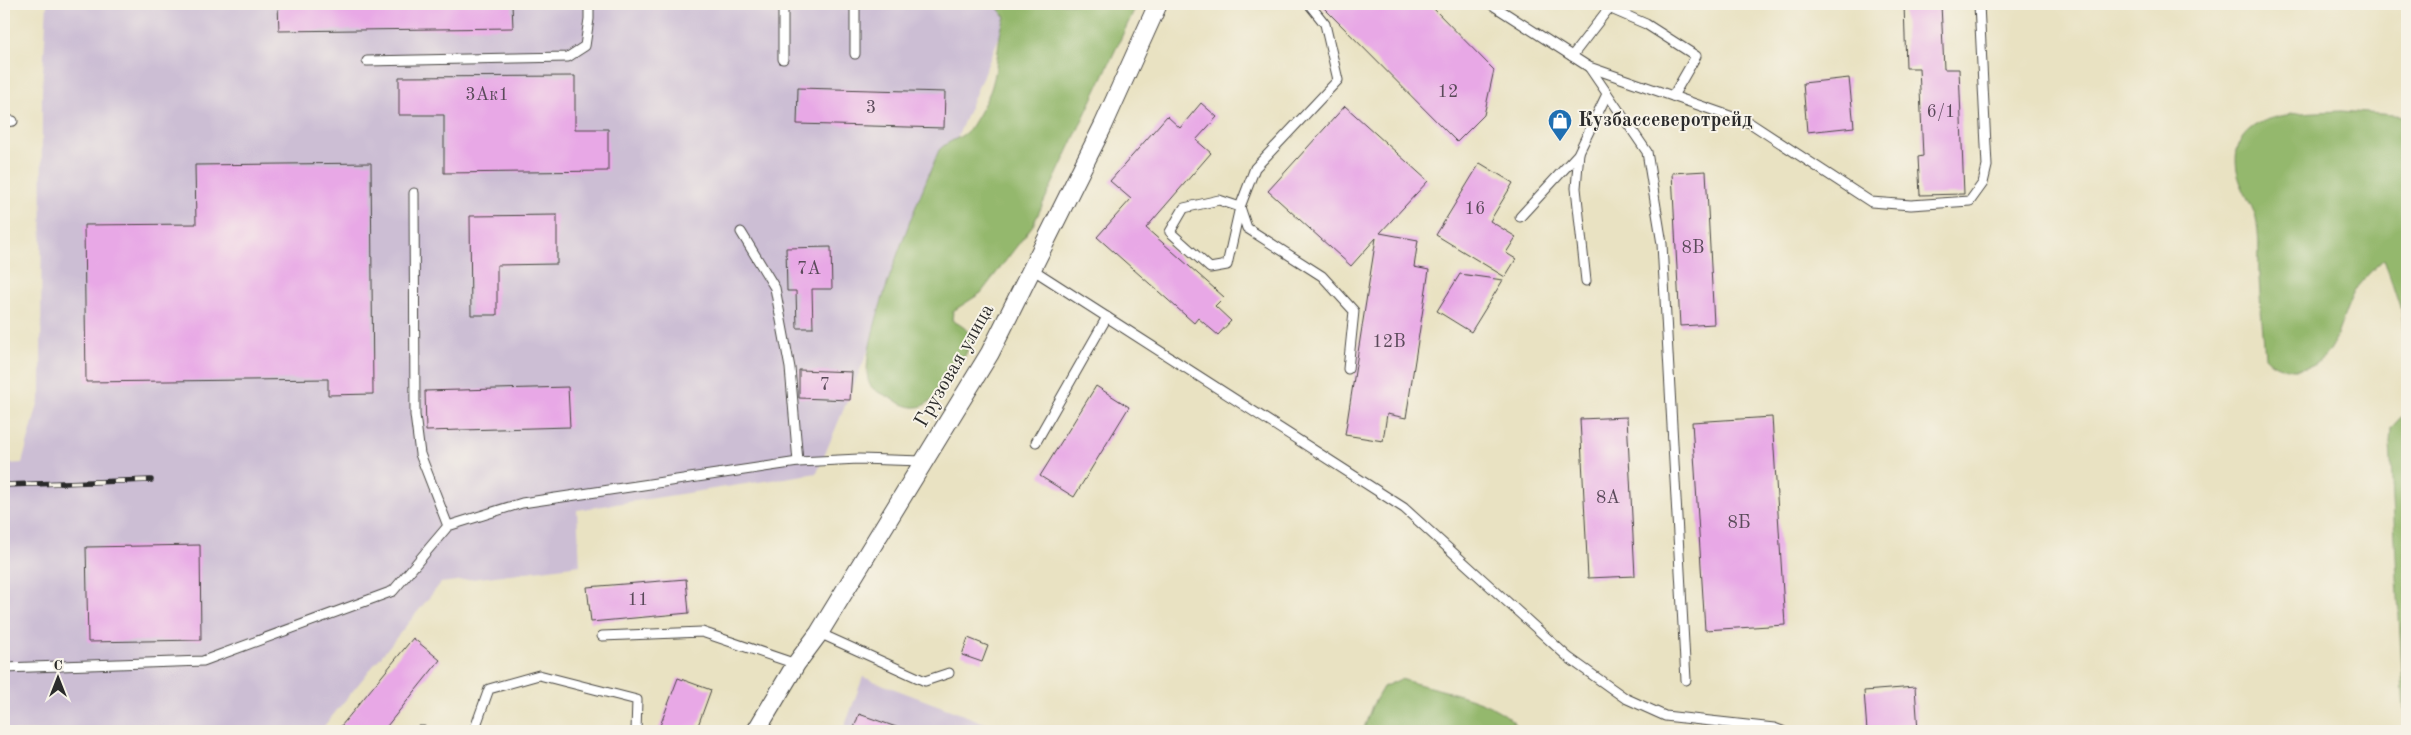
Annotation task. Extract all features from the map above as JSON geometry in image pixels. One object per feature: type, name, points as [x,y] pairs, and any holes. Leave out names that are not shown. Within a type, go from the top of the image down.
[{"type":"street","name":"Грузовая улица","points":[[756,731],[796,664],[819,633],[990,353],[1103,126],[1158,4]]},
{"type":"lane","points":[[367,61],[568,57],[585,46],[589,4]]},
{"type":"lane","points":[[783,4],[783,59]]},
{"type":"lane","points":[[854,4],[855,54]]},
{"type":"lane","points":[[1240,207],[1219,200],[1184,208],[1170,232],[1210,268],[1227,265],[1240,207],[1256,168],[1338,80],[1325,24],[1309,4]]},
{"type":"lane","points":[[1491,4],[1589,67],[1750,123],[1871,202],[1911,205],[1970,201],[1983,183],[1987,166],[1980,4]]},
{"type":"lane","points":[[1572,56],[1608,8],[1646,24],[1696,56],[1673,96]]},
{"type":"lane","points":[[1589,67],[1647,152],[1662,244],[1686,680]]},
{"type":"lane","points":[[1520,217],[1579,152],[1607,94]]},
{"type":"lane","points":[[1579,152],[1576,188],[1586,281]]},
{"type":"lane","points":[[414,193],[415,415],[420,454],[448,526]]},
{"type":"lane","points":[[1240,207],[1247,228],[1322,276],[1354,311],[1348,369]]},
{"type":"lane","points":[[741,232],[775,288],[790,368],[798,462]]},
{"type":"lane","points":[[1032,269],[1404,508],[1569,658],[1625,698],[1665,716],[1774,728],[1782,731]]},
{"type":"lane","points":[[1036,442],[1107,316]]},
{"type":"lane","points":[[4,668],[203,661],[393,591],[448,526],[522,503],[798,462],[860,459],[923,461]]},
{"type":"lane","points":[[602,636],[702,632],[796,664]]},
{"type":"lane","points":[[819,633],[925,681],[949,673]]},
{"type":"lane","points":[[474,731],[489,689],[539,675],[637,700],[636,731]]},
{"type":"lane","points":[[419,731],[424,731]]},
{"type":"shaded area","points":[[47,4],[1013,4],[817,473],[577,510],[580,565],[441,583],[320,731],[4,731],[4,464],[22,463],[41,393],[42,90]]},
{"type":"shaded area","points":[[863,677],[1006,731],[843,731]]},
{"type":"green space","points":[[987,4],[1137,4],[1033,225],[981,293],[953,311],[952,320],[969,334],[970,341],[962,362],[947,384],[931,401],[920,407],[911,407],[879,392],[870,385],[867,368],[871,341],[892,270],[939,150],[967,132],[991,90],[996,69],[1000,35],[1005,17],[997,7]]},
{"type":"green space","points":[[2341,111],[2407,116],[2407,375],[2402,314],[2384,259],[2357,287],[2336,338],[2321,360],[2310,367],[2292,369],[2275,365],[2265,357],[2259,287],[2257,224],[2254,212],[2238,175],[2236,154],[2242,138],[2253,127],[2268,119],[2286,115]]},
{"type":"green space","points":[[2401,417],[2407,417],[2407,731],[2405,731],[2390,443],[2391,428]]},
{"type":"green space","points":[[1401,679],[1483,703],[1512,720],[1521,731],[1363,731],[1372,706],[1383,687]]},
{"type":"building","points":[[278,4],[512,4],[513,28],[279,31]]},
{"type":"building","points":[[1320,4],[1429,4],[1494,70],[1484,115],[1457,142]]},
{"type":"building","points":[[1904,4],[1941,4],[1944,69],[1959,69],[1964,194],[1920,195],[1918,157],[1923,156],[1919,68],[1906,68]]},
{"type":"building","points":[[575,76],[575,129],[608,129],[608,171],[444,173],[444,115],[399,115],[399,77]]},
{"type":"building","points":[[1849,78],[1854,127],[1807,132],[1803,83]]},
{"type":"building","points":[[798,88],[945,92],[944,128],[797,124]]},
{"type":"building","points":[[1201,103],[1217,117],[1196,140],[1211,153],[1146,228],[1224,297],[1215,306],[1231,321],[1218,335],[1198,318],[1194,323],[1097,237],[1131,199],[1110,181],[1167,116],[1180,128]]},
{"type":"building","points":[[1345,106],[1428,181],[1380,233],[1418,240],[1414,267],[1429,270],[1406,418],[1387,414],[1383,441],[1345,435],[1376,238],[1351,266],[1268,191]]},
{"type":"building","points":[[371,163],[373,394],[328,395],[328,379],[86,382],[84,225],[196,224],[195,165]]},
{"type":"building","points":[[1480,163],[1513,183],[1490,221],[1516,237],[1506,253],[1516,259],[1505,277],[1436,235]]},
{"type":"building","points":[[1706,171],[1714,324],[1680,326],[1672,173]]},
{"type":"building","points":[[557,215],[557,264],[497,265],[497,315],[471,315],[470,216]]},
{"type":"building","points":[[831,247],[832,289],[812,289],[813,328],[797,328],[796,291],[787,291],[786,248]]},
{"type":"building","points":[[1460,274],[1503,280],[1471,332],[1437,311]]},
{"type":"building","points":[[799,370],[852,372],[850,400],[799,398]]},
{"type":"building","points":[[1096,386],[1129,407],[1074,497],[1040,476]]},
{"type":"building","points":[[568,387],[570,427],[426,431],[425,391]]},
{"type":"building","points":[[1627,417],[1635,576],[1588,578],[1580,419]]},
{"type":"building","points":[[1772,417],[1785,625],[1705,630],[1692,422]]},
{"type":"building","points":[[200,545],[201,640],[88,642],[86,547]]},
{"type":"building","points":[[686,579],[689,613],[591,622],[587,587]]},
{"type":"building","points":[[413,638],[440,660],[383,731],[337,731]]},
{"type":"building","points":[[968,638],[988,646],[982,662],[962,655]]},
{"type":"building","points":[[678,678],[711,690],[696,731],[658,731]]},
{"type":"building","points":[[1915,687],[1918,731],[1867,731],[1864,691]]},
{"type":"building","points":[[859,714],[902,729],[902,731],[853,731]]},
{"type":"railway","points":[[4,485],[151,480]]},
{"type":"place","name":"Кузбассеверотрейд","points":[[1560,142]]}]
